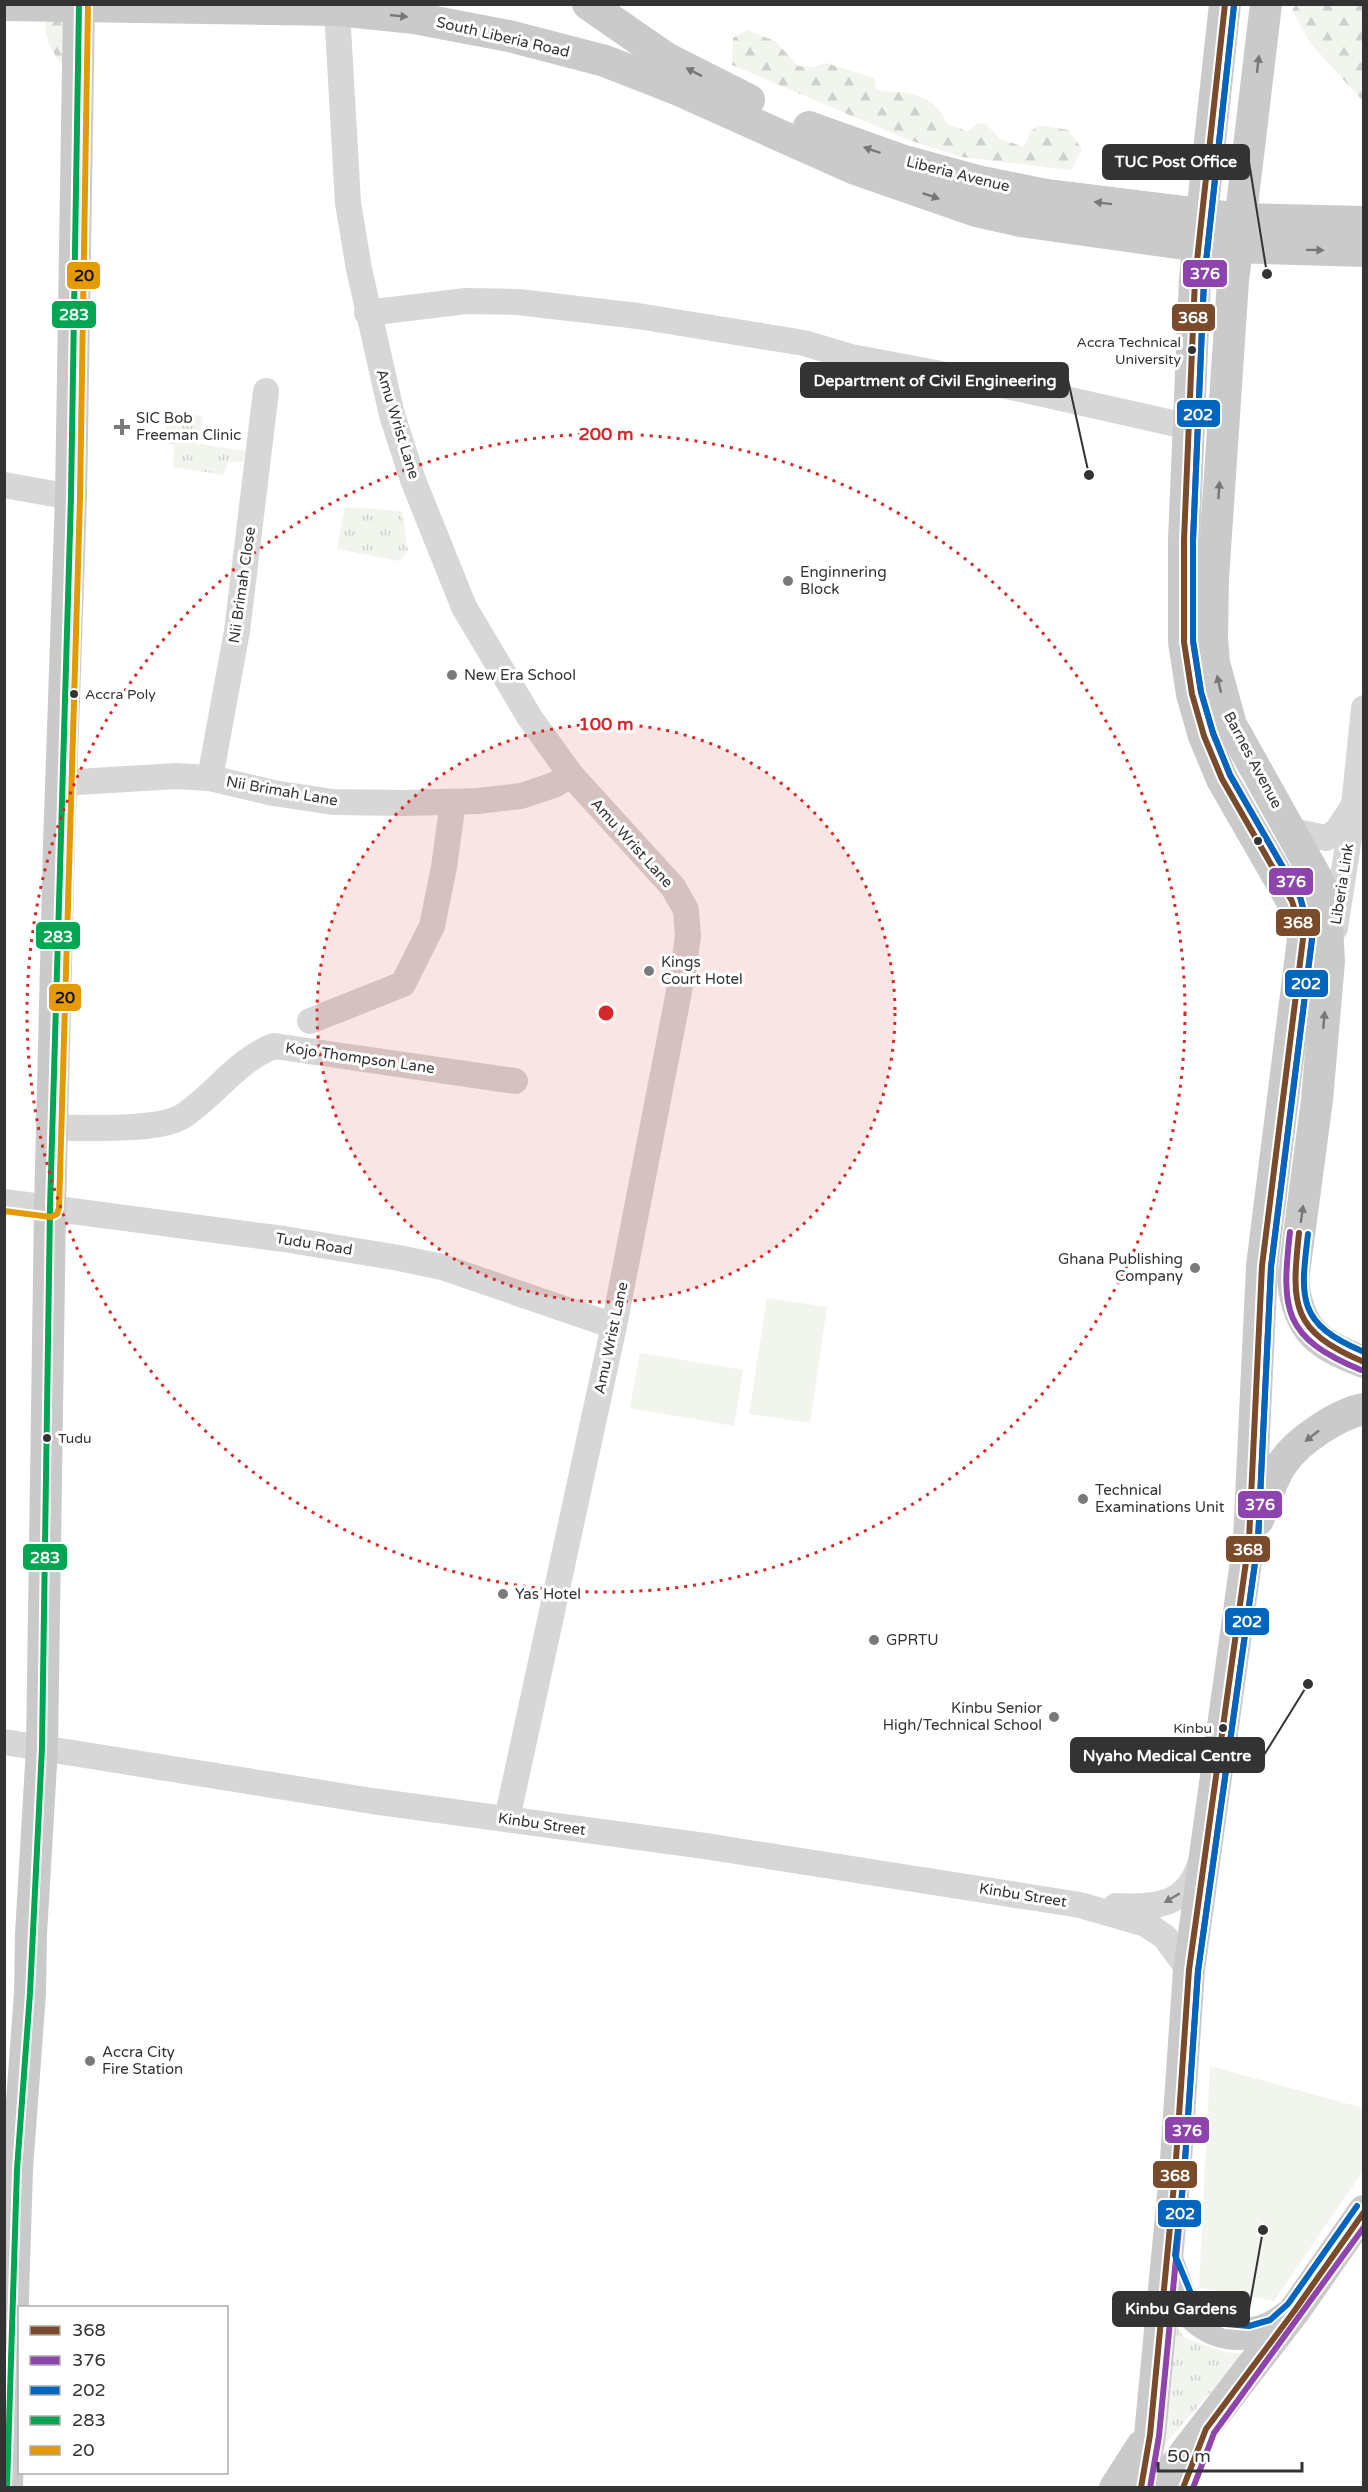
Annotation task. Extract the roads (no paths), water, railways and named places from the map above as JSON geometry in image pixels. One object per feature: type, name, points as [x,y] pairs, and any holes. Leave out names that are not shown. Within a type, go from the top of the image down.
[{"type":"main road","name":"Liberia Avenue","points":[[588,4],[666,57],[773,112],[904,161],[977,181],[1046,195],[1201,215],[1239,234],[1364,251]]},
{"type":"main road","name":"Barnes Avenue","points":[[1141,2487],[1150,2435],[1175,2174],[1189,1971],[1203,1852],[1249,1540],[1262,1266],[1303,939],[1292,901],[1222,779],[1204,736],[1192,694],[1182,609],[1195,279],[1225,4]]},
{"type":"main road","name":"Barnes Avenue","points":[[1266,4],[1233,281],[1213,579],[1214,663],[1231,725],[1292,831],[1323,891],[1329,962],[1317,1100],[1293,1280],[1295,1299],[1307,1330],[1337,1352],[1364,1362]]},
{"type":"main road","name":"South Liberia Road","points":[[4,5],[337,10],[414,18],[509,36],[605,61]]},
{"type":"main road","points":[[6,2469],[11,2169],[30,1994],[31,1934],[42,1748],[50,1208],[71,497],[79,5]]},
{"type":"main road","points":[[605,61],[625,31]]},
{"type":"main road","name":"Liberia Avenue","points":[[605,61],[674,88],[855,169],[976,212],[1020,221],[1199,246],[1239,234],[1364,222]]},
{"type":"main road","points":[[1249,1540],[1282,1464],[1328,1423],[1364,1409]]},
{"type":"main road","points":[[1158,2487],[1206,2429],[1295,2310],[1364,2211]]},
{"type":"main road","points":[[1166,2256],[1187,2308],[1199,2320],[1223,2333],[1250,2336],[1266,2331],[1274,2328],[1295,2310]]},
{"type":"main road","points":[[1183,2487],[1206,2429]]},
{"type":"main road","points":[[1115,2487],[1150,2435]]},
{"type":"street","name":"Amu Wrist Lane","points":[[337,10],[348,203],[367,313],[392,415],[413,480],[464,607],[530,718],[571,775],[673,887],[686,910],[687,928],[683,971],[614,1326],[507,1820]]},
{"type":"street","points":[[367,313],[466,301],[528,303],[638,316],[804,343],[851,357],[1016,388],[1190,427]]},
{"type":"street","name":"Nii Brimah Close","points":[[210,778],[237,631],[266,391]]},
{"type":"street","points":[[4,485],[71,497]]},
{"type":"street","name":"Liberia Link","points":[[1329,962],[1354,806],[1364,708]]},
{"type":"street","name":"Nii Brimah Lane","points":[[61,783],[176,776],[210,778],[273,793],[333,802],[453,802],[521,796],[554,785],[571,775]]},
{"type":"street","points":[[310,1021],[403,984],[432,926],[444,867],[453,802]]},
{"type":"street","name":"Liberia Link","points":[[1292,831],[1326,837],[1336,831],[1354,806]]},
{"type":"street","name":"Kojo Thompson Lane","points":[[52,1128],[160,1125],[182,1116],[251,1057],[274,1046],[515,1081]]},
{"type":"street","name":"Tudu Road","points":[[4,1202],[284,1239],[421,1262],[487,1281],[614,1326]]},
{"type":"street","name":"Kinbu Street","points":[[4,1742],[351,1798],[882,1872],[1080,1905]]},
{"type":"street","points":[[1080,1905],[1150,1908],[1175,1899],[1196,1879],[1203,1852]]},
{"type":"street","points":[[1080,1905],[1146,1924],[1165,1937],[1189,1971]]},
{"type":"place","name":"TUC Post Office","points":[[1267,274]]},
{"type":"place","name":"Accra Technical University","points":[[1192,350]]},
{"type":"place","name":"SIC Bob Freeman Clinic","points":[[122,427]]},
{"type":"place","name":"Department of Civil Engineering","points":[[1089,475]]},
{"type":"place","name":"Enginnering Block","points":[[788,581]]},
{"type":"place","name":"New Era School","points":[[452,675]]},
{"type":"place","name":"Accra Poly","points":[[74,694]]},
{"type":"place","name":"Kings Court Hotel","points":[[649,971]]},
{"type":"place","name":"Ghana Publishing Company","points":[[1195,1268]]},
{"type":"place","name":"Tudu","points":[[47,1438]]},
{"type":"place","name":"Technical Examinations Unit","points":[[1083,1499]]},
{"type":"place","name":"Yas Hotel","points":[[503,1594]]},
{"type":"place","name":"GPRTU","points":[[874,1640]]},
{"type":"place","name":"Nyaho Medical Centre","points":[[1308,1684]]},
{"type":"place","name":"Kinbu Senior High/Technical School","points":[[1054,1717]]},
{"type":"place","name":"Kinbu","points":[[1223,1728]]},
{"type":"place","name":"Accra City Fire Station","points":[[90,2061]]},
{"type":"place","name":"Kinbu Gardens","points":[[1263,2230]]}]
